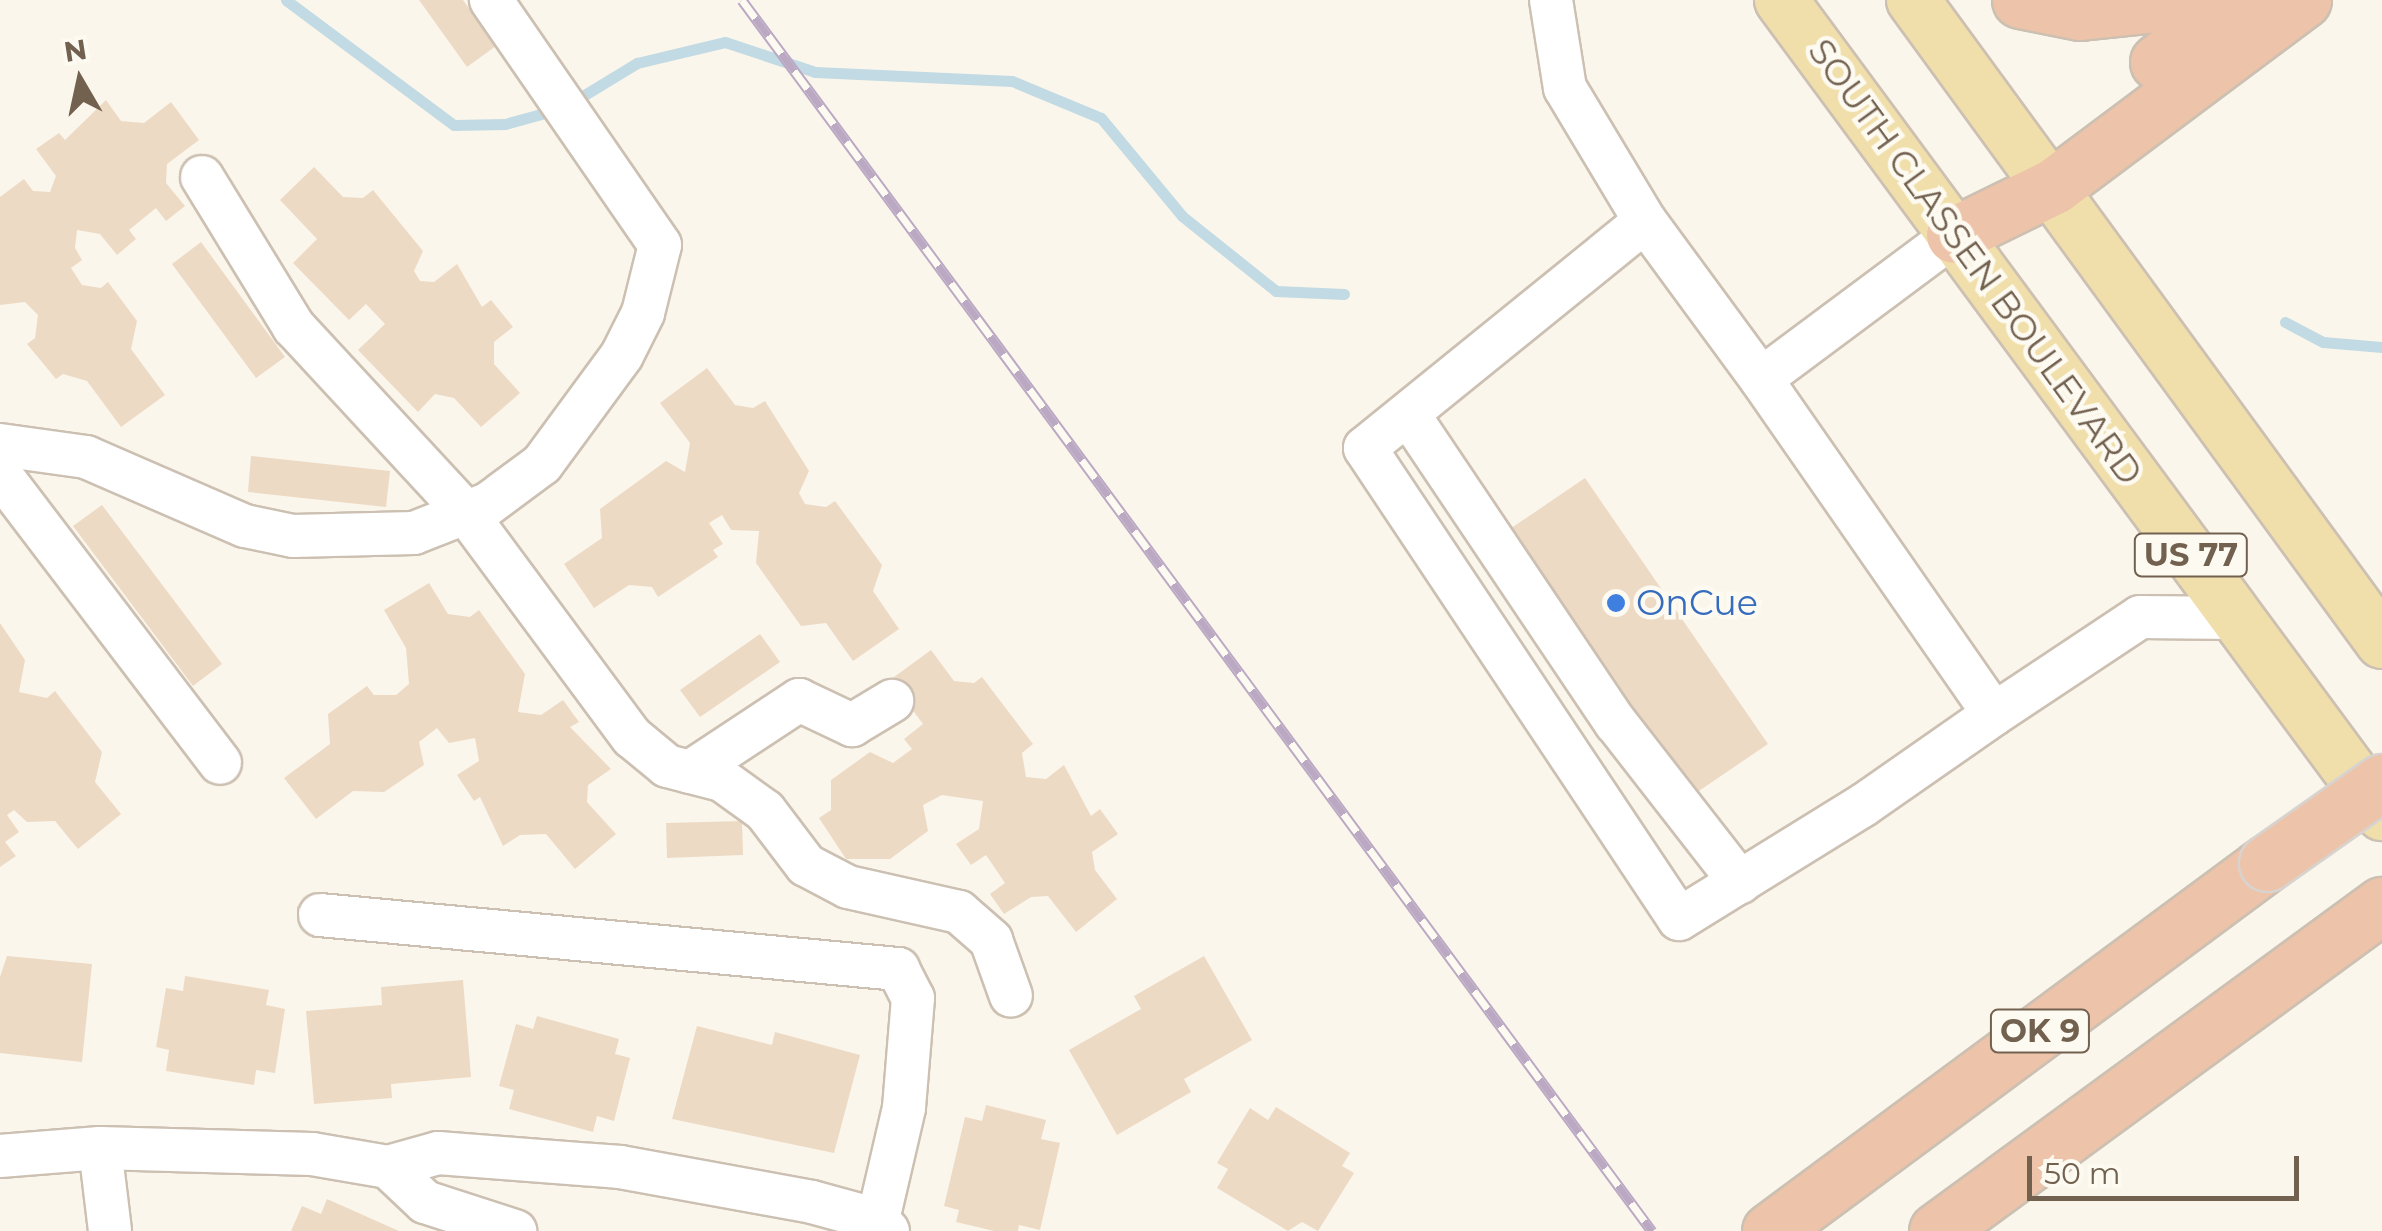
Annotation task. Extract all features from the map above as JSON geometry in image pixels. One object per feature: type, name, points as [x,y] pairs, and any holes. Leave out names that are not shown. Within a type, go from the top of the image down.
[{"type":"highway","points":[[2020,0],[2080,12],[2196,0]]},
{"type":"highway","points":[[2042,173],[2238,0]]},
{"type":"highway","points":[[1954,235],[2303,0]]},
{"type":"highway","name":"OK 9","points":[[1770,1231],[2382,782]]},
{"type":"highway","name":"OK 9","points":[[1938,1231],[2382,905]]},
{"type":"main road","name":"SOUTH CLASSEN BOULEVARD","points":[[1781,0],[2382,814]]},
{"type":"main road","name":"US 77","points":[[1913,0],[2382,642]]},
{"type":"lane","points":[[0,446],[86,457],[245,526],[293,536],[414,533],[466,513],[542,464],[622,355],[643,312],[660,246],[582,126],[491,0]]},
{"type":"lane","points":[[1551,0],[1565,88],[1646,222],[1994,714]]},
{"type":"lane","points":[[202,177],[294,327],[466,513],[632,737],[667,766],[722,780],[765,811],[806,864],[848,887],[959,912],[991,940],[1011,996]]},
{"type":"lane","points":[[1646,222],[1366,448],[1679,919],[2140,617],[2237,618]]},
{"type":"lane","points":[[1761,380],[1954,235]]},
{"type":"lane","points":[[1408,414],[1616,723],[1740,882]]},
{"type":"lane","points":[[0,474],[220,763]]},
{"type":"lane","points":[[690,772],[799,700],[852,725],[892,701]]},
{"type":"lane","points":[[0,1156],[100,1148],[312,1154],[388,1168],[438,1153],[620,1167],[883,1225],[907,1072],[913,998],[898,968],[320,915]]},
{"type":"lane","points":[[100,1148],[110,1231]]},
{"type":"lane","points":[[388,1168],[425,1202],[514,1231]]},
{"type":"building","points":[[419,0],[463,0],[496,46],[467,67]]},
{"type":"building","points":[[106,100],[121,121],[144,123],[171,102],[199,140],[167,164],[166,183],[185,206],[166,221],[156,208],[129,230],[136,239],[117,255],[100,234],[77,230],[75,248],[82,260],[71,268],[82,285],[101,288],[108,282],[137,321],[131,349],[165,395],[121,427],[87,381],[63,374],[56,379],[27,344],[35,338],[38,315],[25,302],[0,305],[0,197],[24,179],[33,191],[50,192],[56,176],[36,149],[59,133],[65,140]]},
{"type":"building","points":[[314,167],[343,197],[363,198],[373,190],[423,251],[414,271],[420,281],[434,282],[457,264],[482,307],[491,300],[513,327],[494,342],[494,364],[520,393],[481,427],[454,398],[435,394],[418,412],[358,350],[385,324],[366,304],[349,320],[293,263],[317,239],[280,200]]},
{"type":"building","points":[[201,242],[285,357],[256,378],[172,264]]},
{"type":"building","points":[[707,368],[735,405],[753,408],[765,401],[809,471],[799,493],[805,504],[826,507],[835,501],[882,565],[873,591],[899,629],[853,661],[826,623],[801,626],[756,563],[759,531],[731,530],[722,515],[709,523],[723,544],[713,550],[718,557],[658,597],[652,587],[629,585],[594,608],[564,564],[602,538],[600,509],[666,461],[685,472],[690,443],[660,403]]},
{"type":"building","points":[[251,456],[390,471],[386,507],[248,492]]},
{"type":"building","name":"OnCue","points":[[1585,478],[1768,744],[1693,795],[1510,529]]},
{"type":"building","points":[[102,505],[222,664],[193,686],[73,526]]},
{"type":"building","points":[[429,583],[448,614],[470,617],[479,610],[525,674],[518,712],[541,715],[563,700],[579,722],[570,727],[611,769],[588,785],[587,802],[616,834],[575,869],[546,834],[520,835],[503,846],[480,797],[474,801],[457,775],[479,761],[475,738],[449,743],[437,728],[419,742],[424,765],[384,792],[353,791],[316,819],[284,778],[330,744],[328,714],[367,686],[374,695],[396,695],[409,684],[406,648],[384,610]]},
{"type":"building","points":[[0,623],[25,660],[19,692],[47,698],[55,691],[102,752],[95,782],[121,814],[78,849],[55,821],[27,822],[14,810],[7,815],[19,832],[5,842],[16,856],[0,867]]},
{"type":"building","points":[[760,634],[780,662],[700,717],[680,690]]},
{"type":"building","points":[[931,650],[954,681],[974,683],[982,677],[1033,744],[1022,753],[1026,777],[1046,779],[1064,765],[1091,816],[1100,809],[1118,834],[1092,852],[1095,870],[1117,899],[1076,932],[1048,896],[1031,897],[1004,914],[990,894],[1005,883],[986,855],[971,865],[956,844],[979,829],[983,801],[942,795],[923,805],[928,831],[890,859],[846,859],[819,818],[831,810],[831,780],[870,752],[893,763],[912,749],[904,739],[923,724],[890,680]]},
{"type":"building","points":[[742,821],[743,855],[667,858],[666,823]]},
{"type":"building","points":[[7,956],[92,964],[82,1062],[0,1053],[0,977]]},
{"type":"building","points":[[1204,956],[1252,1040],[1184,1079],[1191,1092],[1117,1135],[1069,1050],[1141,1009],[1134,996]]},
{"type":"building","points":[[185,976],[269,990],[266,1005],[285,1009],[275,1073],[256,1070],[254,1085],[166,1071],[169,1050],[156,1047],[166,988],[183,991]]},
{"type":"building","points":[[463,980],[471,1077],[391,1084],[392,1098],[314,1104],[306,1011],[382,1005],[381,987]]},
{"type":"building","points":[[537,1016],[619,1039],[615,1054],[630,1058],[614,1121],[597,1116],[593,1132],[509,1109],[514,1090],[499,1086],[516,1024],[533,1029]]},
{"type":"building","points":[[697,1026],[772,1045],[775,1032],[860,1055],[834,1153],[672,1119]]},
{"type":"building","points":[[986,1105],[1046,1120],[1041,1139],[1060,1143],[1040,1230],[1019,1225],[1018,1231],[994,1231],[956,1222],[959,1210],[944,1206],[965,1117],[982,1121]]},
{"type":"building","points":[[1276,1107],[1350,1153],[1342,1166],[1354,1173],[1318,1231],[1302,1222],[1288,1231],[1217,1188],[1228,1169],[1217,1163],[1250,1108],[1268,1120]]},
{"type":"building","points":[[327,1199],[399,1231],[291,1231],[302,1206],[321,1214]]},
{"type":"waterway","points":[[286,0],[454,125],[505,124],[563,108],[637,63],[725,42],[815,72],[1012,81],[1101,118],[1182,216],[1276,291],[1344,294]]},
{"type":"waterway","points":[[2285,322],[2323,342],[2382,347]]},
{"type":"railway","points":[[742,0],[1652,1231]]},
{"type":"place","name":"OnCue","points":[[1616,603]]}]
